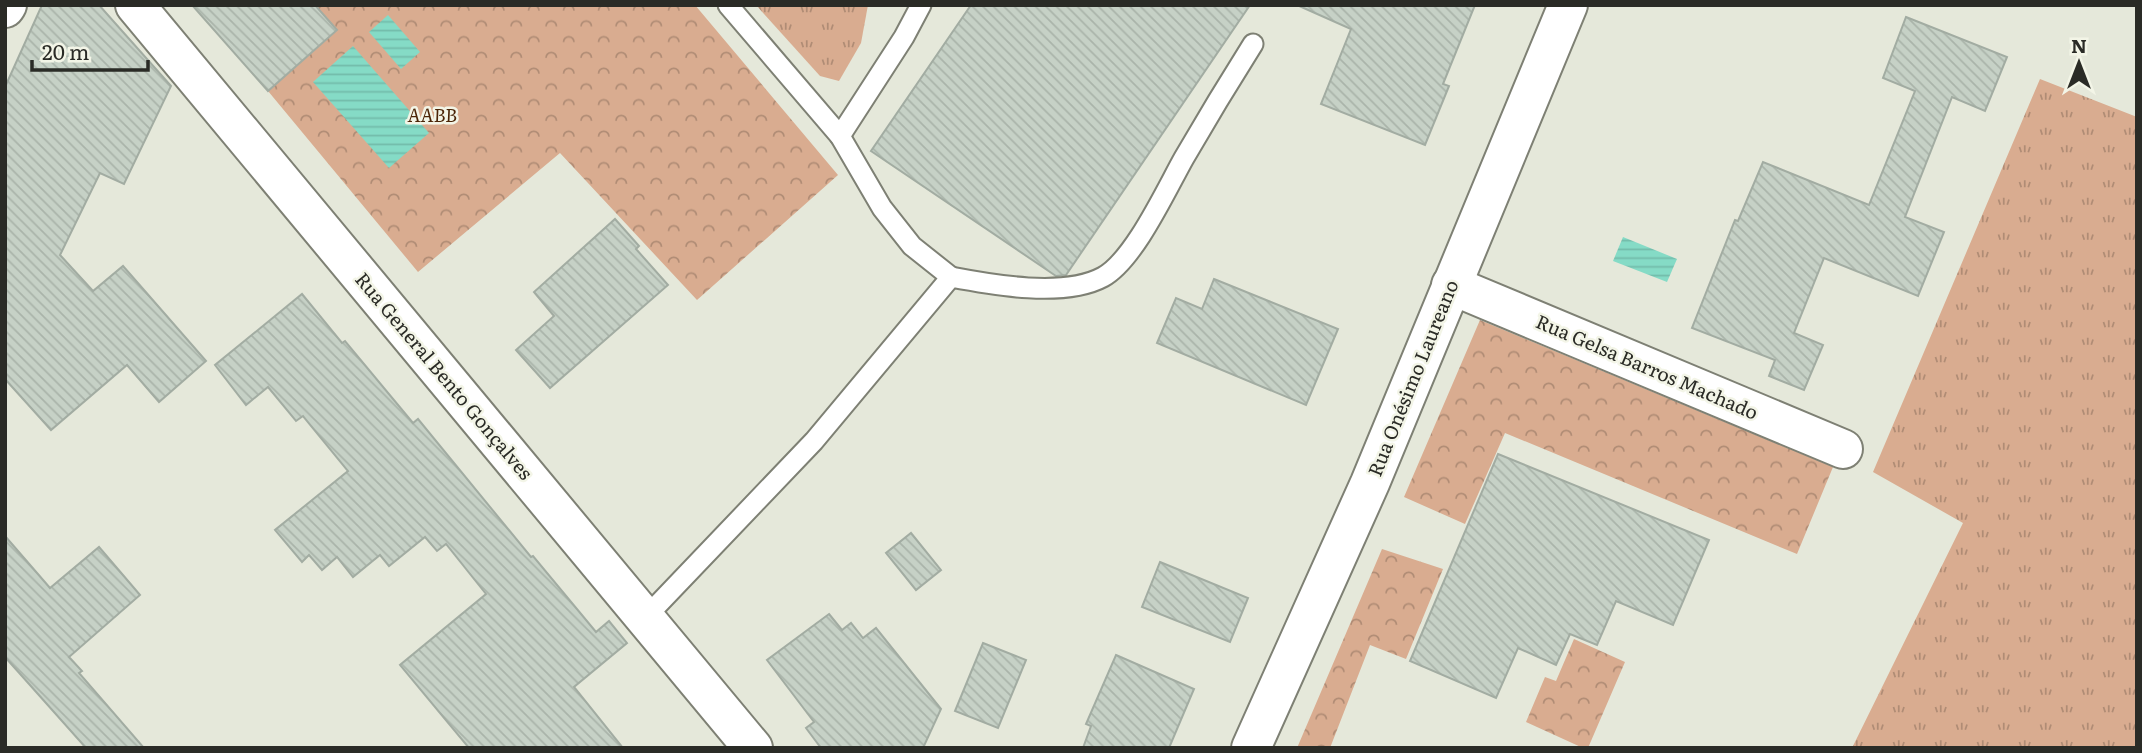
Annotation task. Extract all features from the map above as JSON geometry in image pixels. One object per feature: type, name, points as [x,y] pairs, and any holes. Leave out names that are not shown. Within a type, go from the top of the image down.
[{"type":"street","name":"Rua General Bento Gonçalves","points":[[135,5],[753,748]]},
{"type":"street","name":"Rua Onésimo Laureano","points":[[1251,748],[1370,482],[1568,5]]},
{"type":"street","name":"Rua Gelsa Barros Machado","points":[[1451,285],[1843,449]]},
{"type":"lane","points":[[729,5],[840,136],[882,208],[912,246],[951,277],[1026,288],[1065,288],[1104,277],[1130,252],[1223,90],[1253,44]]},
{"type":"lane","points":[[840,136],[904,37],[921,5]]},
{"type":"lane","points":[[645,618],[814,441],[951,277]]},
{"type":"green space","name":"AABB","points":[[192,5],[695,5],[838,175],[697,300],[560,153],[418,272],[268,91]]},
{"type":"green space","points":[[756,5],[868,5],[861,43],[839,81],[820,76]]},
{"type":"green space","points":[[2040,79],[2137,117],[2137,748],[1852,748],[1963,523],[1873,472]]},
{"type":"green space","points":[[1480,320],[1833,467],[1797,554],[1505,433],[1465,524],[1404,497]]},
{"type":"green space","points":[[1382,549],[1443,569],[1406,659],[1370,645],[1330,748],[1297,748]]},
{"type":"green space","points":[[1574,639],[1625,662],[1588,748],[1526,722],[1545,677],[1556,681]]},
{"type":"water","points":[[388,15],[420,52],[401,69],[369,32]]},
{"type":"water","points":[[353,46],[429,133],[389,168],[313,82]]},
{"type":"water","points":[[1623,237],[1677,259],[1667,282],[1613,261]]},
{"type":"building","points":[[42,5],[99,5],[171,86],[124,184],[100,173],[60,255],[93,291],[123,266],[206,361],[159,402],[127,365],[51,430],[5,379],[5,87]]},
{"type":"building","points":[[192,5],[315,5],[337,30],[268,91]]},
{"type":"building","points":[[971,5],[1250,5],[1066,275],[1056,276],[871,151]]},
{"type":"building","points":[[1297,5],[1475,5],[1443,84],[1449,86],[1425,145],[1321,104],[1351,29]]},
{"type":"building","points":[[1906,17],[2007,57],[1985,111],[1952,97],[1905,217],[1944,232],[1918,296],[1824,258],[1794,333],[1823,345],[1804,390],[1769,376],[1775,360],[1692,328],[1735,220],[1738,221],[1763,162],[1869,205],[1915,91],[1883,78]]},
{"type":"building","points":[[615,219],[639,246],[636,249],[668,285],[550,388],[516,350],[554,316],[534,292]]},
{"type":"building","points":[[1214,279],[1338,329],[1306,405],[1157,343],[1176,298],[1202,309]]},
{"type":"building","points":[[302,294],[413,423],[418,419],[596,632],[609,621],[627,643],[574,687],[623,748],[469,748],[400,665],[486,594],[446,544],[437,551],[425,537],[389,566],[380,555],[353,577],[337,557],[322,570],[309,555],[302,562],[275,530],[348,471],[303,416],[296,421],[268,387],[246,405],[215,365]]},
{"type":"building","points":[[1498,454],[1709,540],[1673,625],[1616,601],[1597,645],[1570,634],[1556,665],[1518,648],[1496,698],[1410,661]]},
{"type":"building","points":[[911,533],[941,570],[916,590],[886,553]]},
{"type":"building","points":[[5,536],[50,588],[99,547],[140,595],[69,657],[82,671],[79,673],[144,748],[86,748],[5,657]]},
{"type":"building","points":[[1160,562],[1248,598],[1230,642],[1142,607]]},
{"type":"building","points":[[829,614],[842,630],[851,623],[863,638],[876,628],[941,709],[923,748],[821,748],[806,728],[814,722],[767,660]]},
{"type":"building","points":[[983,643],[1026,660],[998,728],[955,711]]},
{"type":"building","points":[[1116,655],[1194,689],[1169,748],[1083,748],[1091,726],[1086,724]]}]
